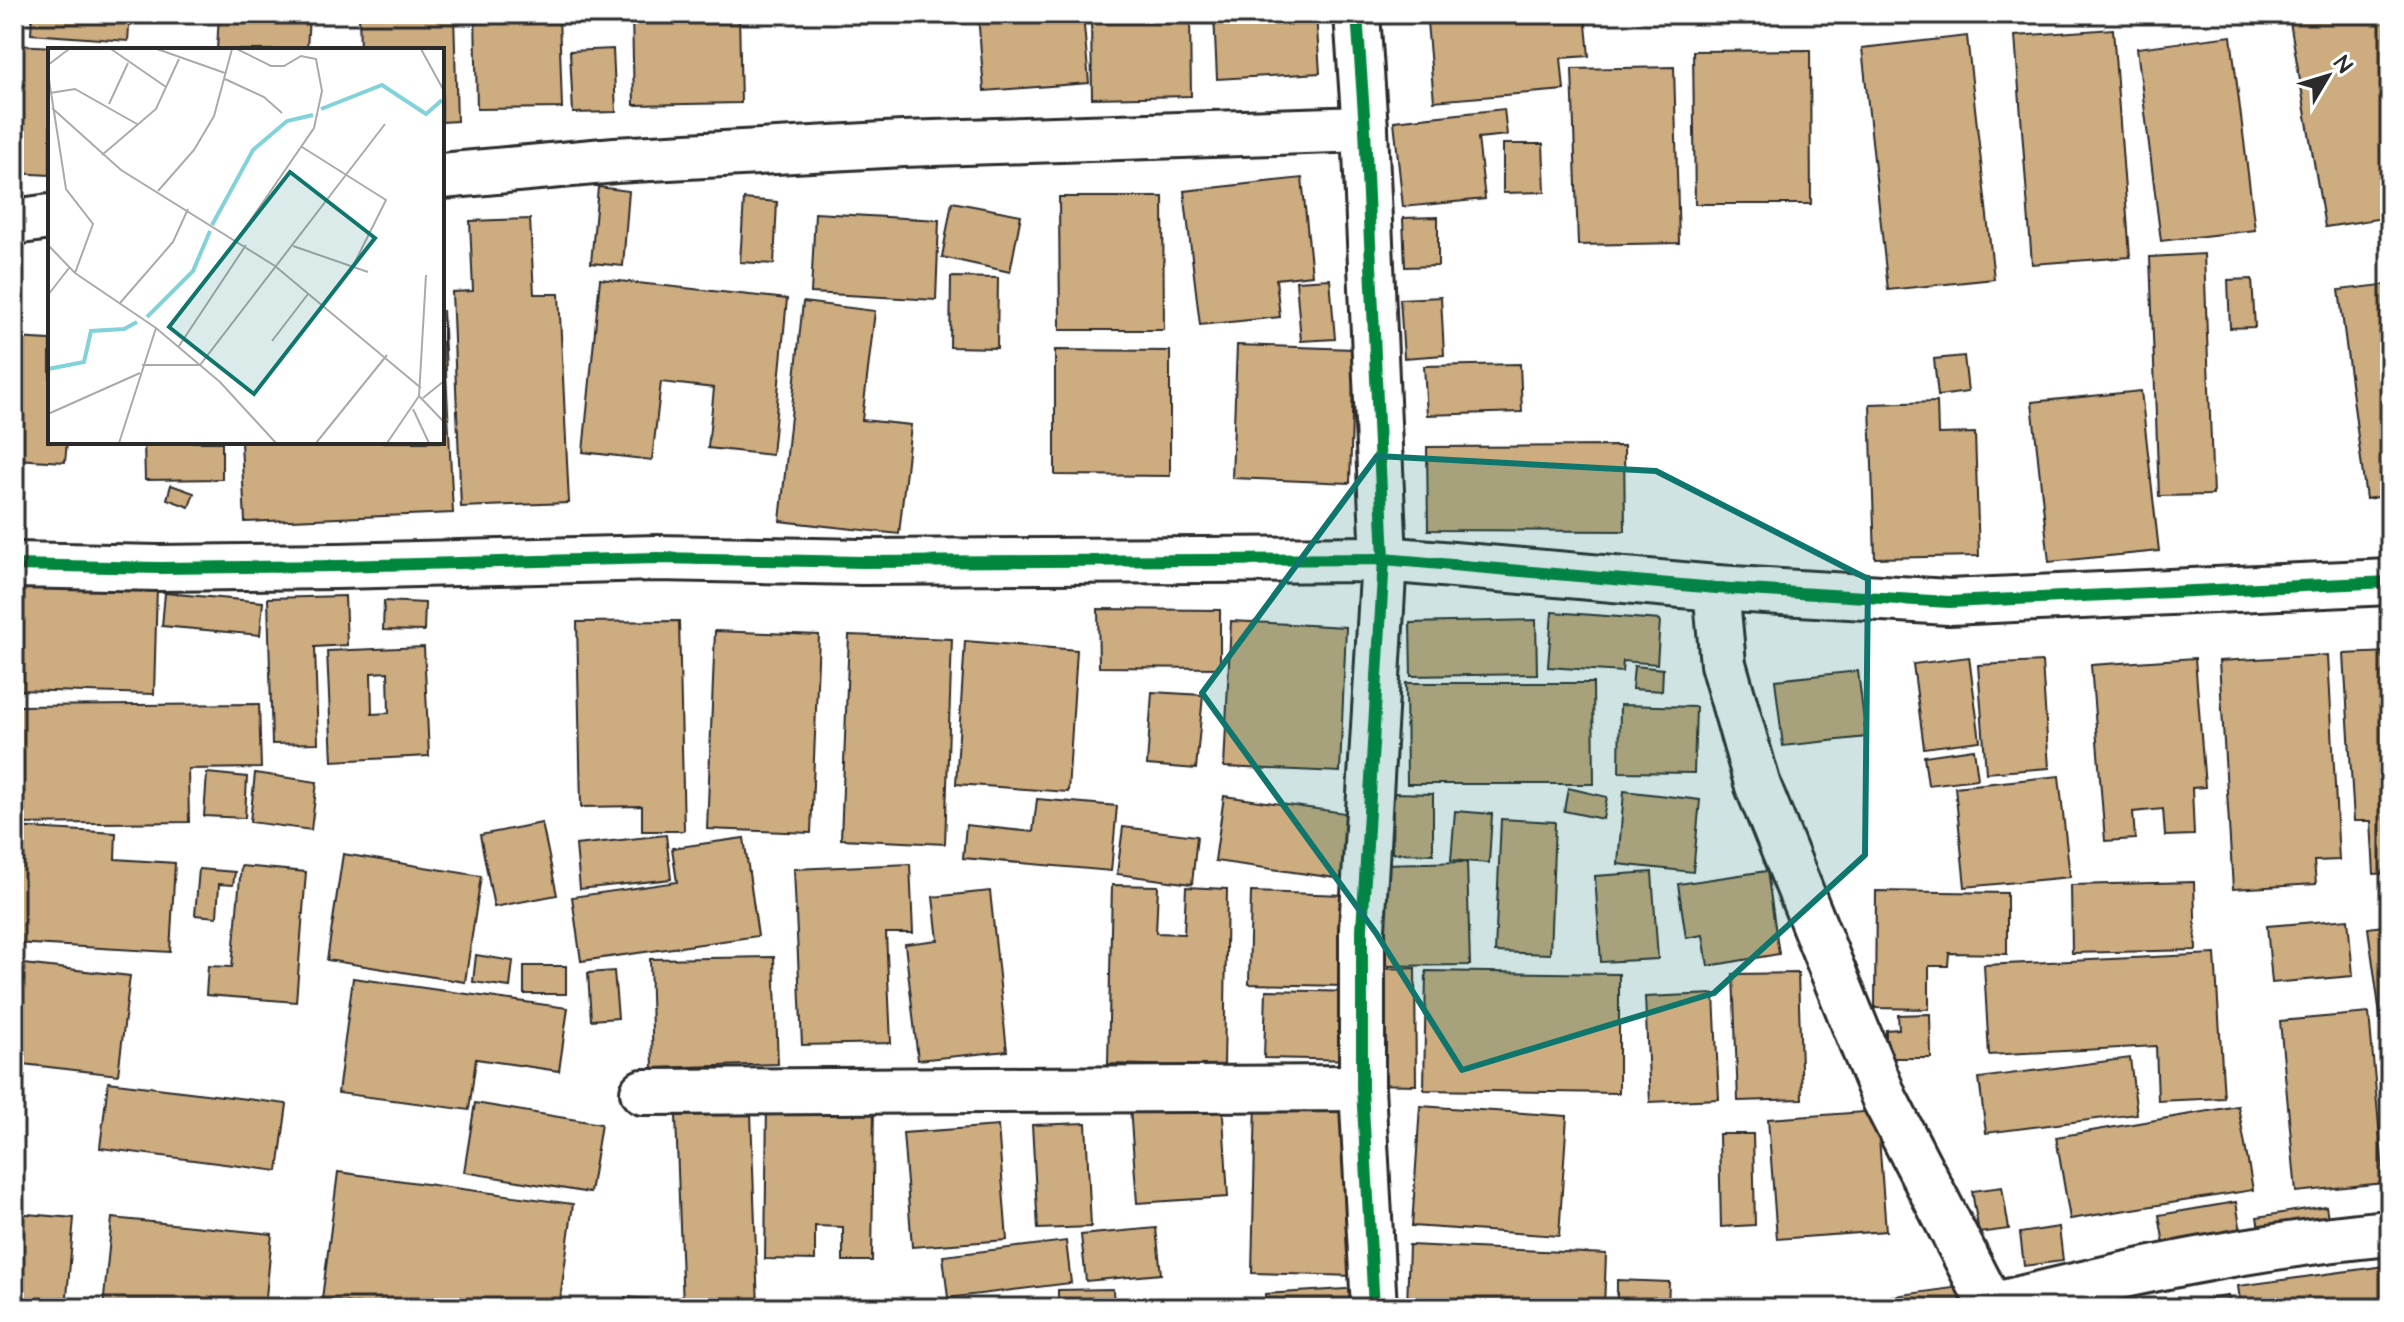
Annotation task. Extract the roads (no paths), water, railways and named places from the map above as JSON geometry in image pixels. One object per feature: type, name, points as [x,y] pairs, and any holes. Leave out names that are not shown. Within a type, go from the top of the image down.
[{"type":"street","points":[[1357,14],[1384,559],[1362,929],[1362,1088],[1374,1308]]},
{"type":"street","points":[[444,176],[615,160],[903,144],[1365,129]]},
{"type":"street","points":[[14,222],[48,217]]},
{"type":"street","points":[[14,565],[293,567],[657,558],[862,562],[1384,559],[1716,588],[1949,602],[2390,582]]},
{"type":"street","points":[[1716,588],[1723,664],[1758,786],[1885,1100],[1992,1307],[2105,1277],[2304,1241],[2390,1233]]},
{"type":"street","points":[[643,1092],[1362,1088]]}]
